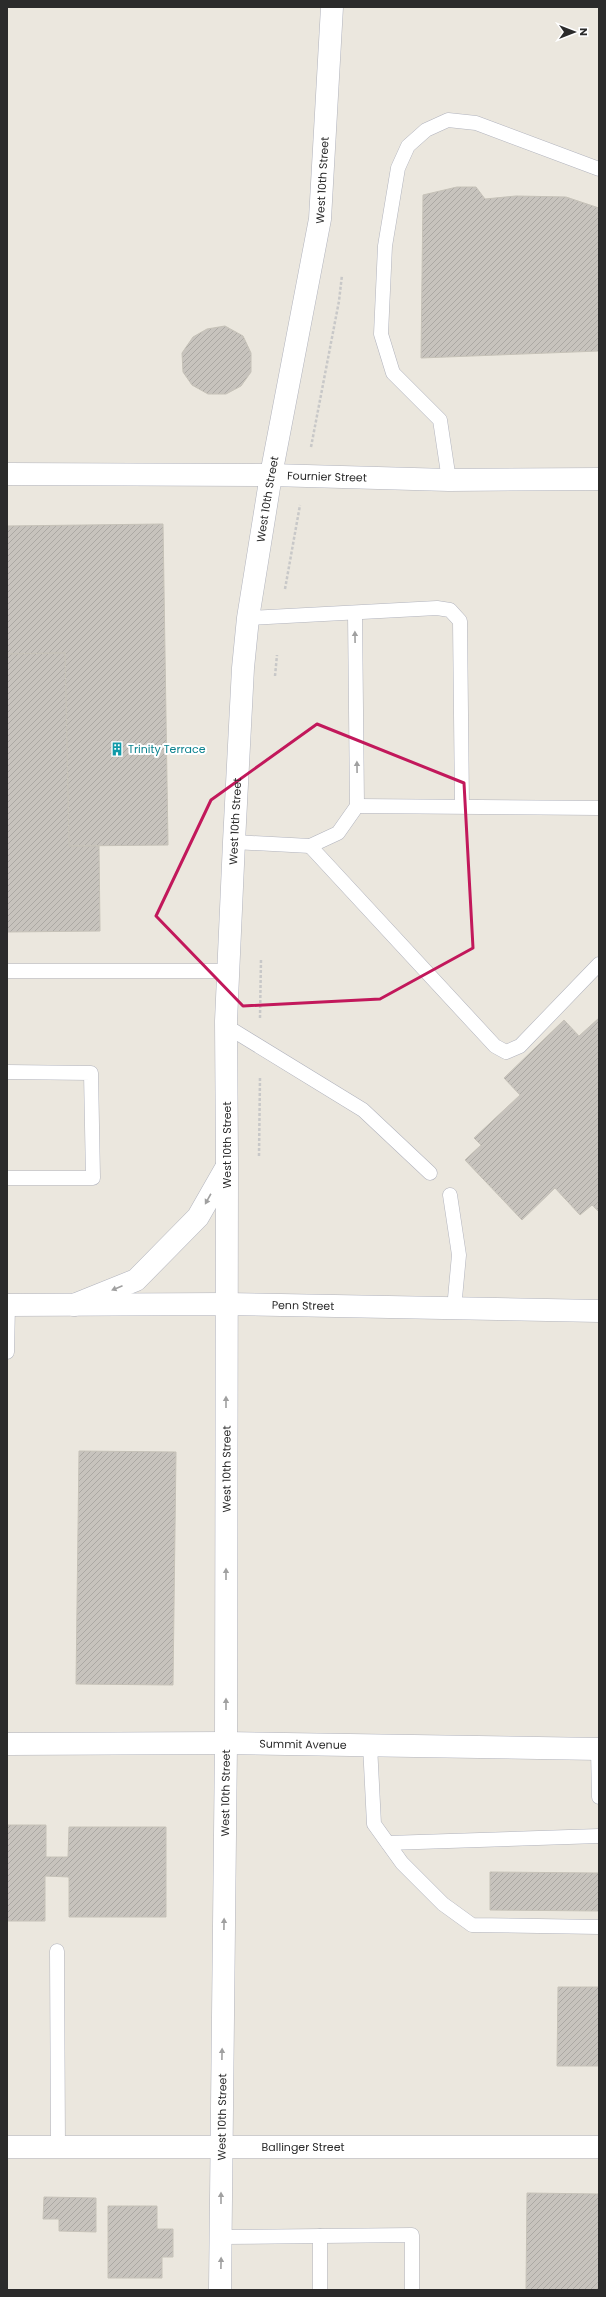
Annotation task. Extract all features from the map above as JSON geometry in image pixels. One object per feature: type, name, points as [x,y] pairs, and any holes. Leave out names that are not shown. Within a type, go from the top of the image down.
[{"type":"street","name":"West 10th Street","points":[[220,2290],[226,1743],[226,1026],[234,842],[243,668],[248,618],[271,475],[320,219],[332,7]]},
{"type":"street","name":"Fournier Street","points":[[7,474],[271,475],[449,480],[599,479]]},
{"type":"street","points":[[74,1306],[136,1280],[198,1217],[227,1165]]},
{"type":"street","name":"Penn Street","points":[[8,1306],[226,1304],[599,1311]]},
{"type":"street","name":"Summit Avenue","points":[[7,1744],[226,1743],[598,1749]]},
{"type":"street","name":"Ballinger Street","points":[[7,2147],[599,2147]]},
{"type":"lane","points":[[449,480],[440,420],[393,373],[381,334],[385,246],[398,168],[408,146],[426,130],[448,120],[476,123],[599,169]]},
{"type":"lane","points":[[248,618],[437,608],[450,610],[460,621],[462,806]]},
{"type":"lane","points":[[234,842],[310,846],[338,833],[357,806],[355,613]]},
{"type":"lane","points":[[357,806],[599,808]]},
{"type":"lane","points":[[310,846],[495,1046],[506,1052],[520,1046],[599,964]]},
{"type":"lane","points":[[7,971],[228,971]]},
{"type":"lane","points":[[226,1026],[363,1110],[430,1173]]},
{"type":"lane","points":[[7,1072],[91,1073],[93,1178],[7,1178]]},
{"type":"lane","points":[[450,1195],[459,1255],[454,1309]]},
{"type":"lane","points":[[7,1352],[8,1306]]},
{"type":"lane","points":[[370,1745],[374,1824],[402,1863],[443,1904],[472,1925],[599,1927]]},
{"type":"lane","points":[[598,1749],[599,1797]]},
{"type":"lane","points":[[388,1843],[599,1836]]},
{"type":"lane","points":[[57,1951],[58,2147]]},
{"type":"lane","points":[[221,2237],[412,2235],[412,2290]]},
{"type":"lane","points":[[320,2236],[320,2290]]},
{"type":"path","points":[[274,680],[280,617],[295,536]]},
{"type":"path","points":[[259,1157],[261,952]]},
{"type":"highlighted area","points":[[317,724],[464,783],[473,948],[380,999],[243,1006],[156,916],[211,800]]},
{"type":"building","points":[[457,187],[476,187],[485,199],[516,196],[566,197],[599,208],[599,351],[421,358],[423,195]]},
{"type":"building","points":[[225,326],[243,336],[251,353],[251,372],[241,386],[226,394],[208,394],[192,385],[183,372],[182,353],[193,337],[207,329]]},
{"type":"building","name":"Trinity Terrace","points":[[163,524],[168,845],[69,846],[65,653],[7,654],[7,526]]},
{"type":"building","points":[[65,653],[69,846],[99,846],[100,931],[7,932],[7,654]]},
{"type":"building","points":[[599,1018],[599,1212],[592,1205],[580,1215],[555,1188],[522,1220],[465,1160],[481,1145],[474,1138],[520,1095],[504,1078],[564,1020],[579,1036]]},
{"type":"building","points":[[79,1451],[176,1452],[173,1685],[76,1684]]},
{"type":"building","points":[[7,1825],[46,1825],[46,1857],[68,1857],[69,1827],[166,1827],[166,1917],[69,1917],[69,1877],[45,1876],[45,1921],[7,1921]]},
{"type":"building","points":[[490,1872],[599,1873],[599,1911],[490,1910]]},
{"type":"building","points":[[558,1987],[599,1987],[599,2066],[557,2066]]},
{"type":"building","points":[[527,2193],[599,2194],[599,2290],[526,2290]]},
{"type":"building","points":[[44,2197],[96,2198],[96,2232],[59,2231],[59,2219],[43,2219]]},
{"type":"building","points":[[108,2206],[157,2206],[157,2229],[173,2229],[173,2257],[162,2257],[162,2278],[108,2278]]},
{"type":"place","name":"Trinity Terrace","points":[[117,749]]}]
